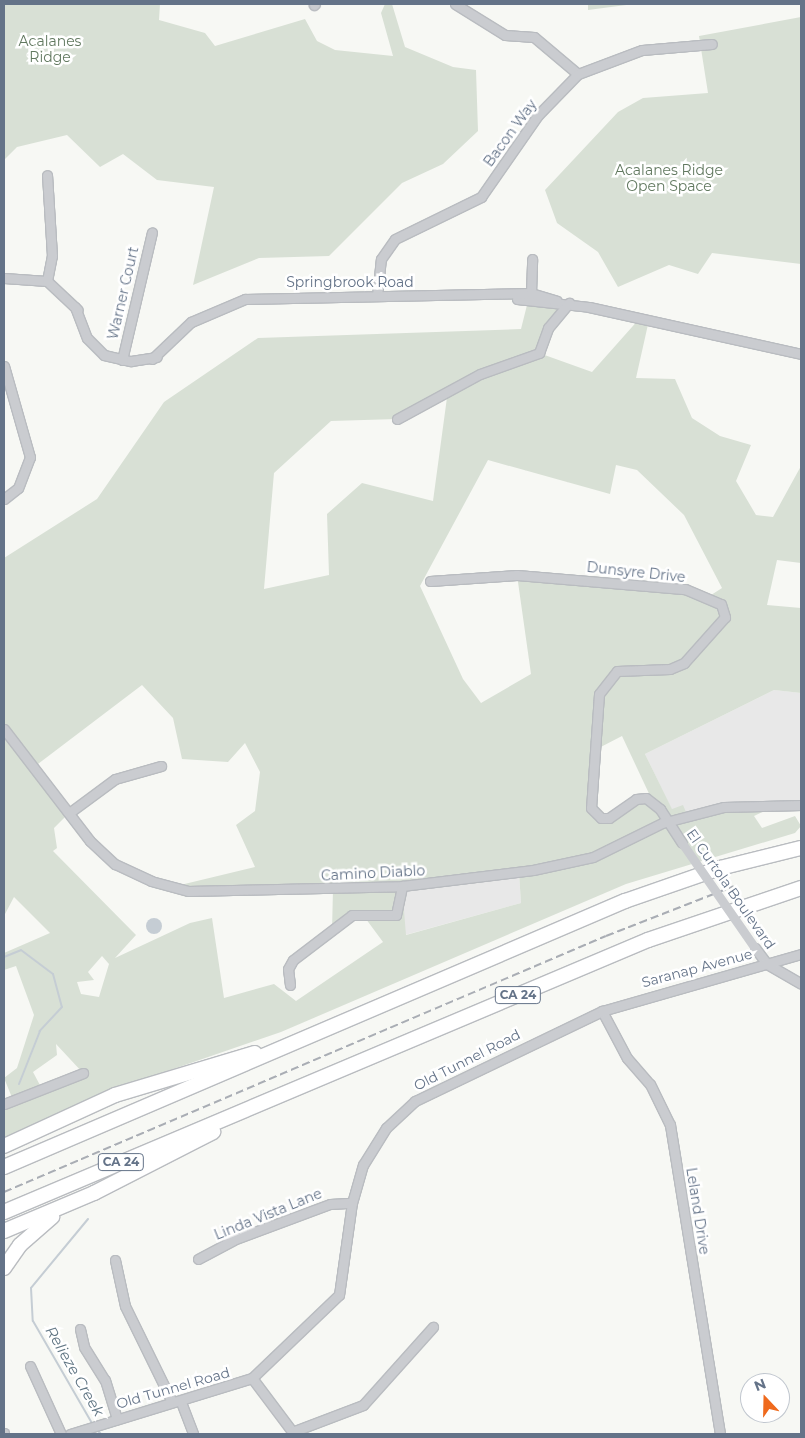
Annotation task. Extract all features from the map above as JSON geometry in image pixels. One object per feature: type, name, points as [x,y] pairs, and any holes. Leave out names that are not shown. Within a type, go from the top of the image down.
[{"type":"highway","points":[[4,1167],[639,896],[720,868],[801,848]]},
{"type":"highway","name":"CA 24","points":[[4,1212],[240,1114],[648,940],[801,888]]},
{"type":"highway","points":[[5,1146],[123,1093],[230,1057],[278,1050]]},
{"type":"highway","points":[[4,1231],[94,1192],[192,1145],[240,1114]]},
{"type":"highway","points":[[4,1268],[32,1232],[94,1192]]},
{"type":"street","points":[[455,4],[505,35],[534,37],[578,74]]},
{"type":"street","name":"Bacon Way","points":[[377,296],[381,259],[395,239],[481,197],[538,115],[578,74],[642,50],[712,44]]},
{"type":"street","points":[[47,175],[52,256],[47,281]]},
{"type":"street","name":"Warner Court","points":[[120,359],[152,232]]},
{"type":"street","points":[[531,293],[532,259]]},
{"type":"street","points":[[4,278],[47,281],[75,307],[95,348],[120,359]]},
{"type":"street","name":"Springbrook Road","points":[[120,359],[152,359],[183,328],[212,312],[245,299],[274,296],[491,296],[531,293],[557,301]]},
{"type":"street","name":"Springbrook Road","points":[[491,296],[570,303],[801,354]]},
{"type":"street","points":[[397,419],[480,374],[539,353],[548,328],[570,303]]},
{"type":"street","points":[[4,366],[5,377],[30,457],[18,488],[4,499]]},
{"type":"street","name":"Dunsyre Drive","points":[[430,581],[526,575],[685,589],[721,604],[725,617],[684,663],[670,668],[617,671],[599,694],[591,808],[601,818],[609,818],[636,799],[646,798],[667,822]]},
{"type":"street","name":"Camino Diablo","points":[[4,729],[69,813],[115,864],[151,881],[188,891],[402,886],[555,867],[593,857],[667,822],[724,807],[801,805]]},
{"type":"street","points":[[69,813],[115,779],[160,766]]},
{"type":"street","name":"El Curtola Boulevard","points":[[667,822],[768,964],[801,984]]},
{"type":"street","points":[[290,985],[288,968],[294,960],[352,915],[396,915],[402,886]]},
{"type":"street","name":"Saranap Avenue","points":[[602,1011],[801,954]]},
{"type":"street","name":"Old Tunnel Road","points":[[70,1434],[252,1378],[339,1295],[352,1203],[369,1152],[415,1101],[602,1011]]},
{"type":"street","name":"Leland Drive","points":[[602,1011],[627,1058],[650,1084],[670,1125],[720,1434]]},
{"type":"street","points":[[4,1104],[83,1073]]},
{"type":"street","name":"Linda Vista Lane","points":[[198,1259],[233,1240],[330,1204],[352,1203]]},
{"type":"street","points":[[115,1260],[125,1306],[193,1434]]},
{"type":"street","points":[[252,1378],[293,1433],[363,1405],[433,1327]]},
{"type":"street","points":[[80,1329],[84,1347],[105,1380],[117,1419]]},
{"type":"street","points":[[30,1366],[61,1434]]},
{"type":"shaded area","points":[[774,690],[801,693],[801,805],[688,817],[672,810],[645,754]]},
{"type":"shaded area","points":[[519,872],[521,903],[405,935],[402,886]]},
{"type":"shaded area","points":[[151,918],[157,918],[162,923],[160,932],[151,934],[146,929],[146,923]]},
{"type":"green space","name":"Acalanes Ridge","points":[[4,4],[160,4],[159,20],[205,33],[215,46],[305,19],[317,41],[335,50],[393,56],[381,13],[385,4],[392,4],[405,47],[453,67],[476,70],[478,131],[443,164],[402,183],[329,256],[259,258],[193,285],[214,187],[157,180],[123,154],[100,167],[67,135],[17,147],[4,160]]},
{"type":"green space","points":[[588,4],[634,4],[588,10]]},
{"type":"green space","name":"Acalanes Ridge Open Space","points":[[801,17],[801,264],[712,253],[698,274],[669,265],[618,287],[598,252],[557,223],[545,190],[618,112],[643,98],[708,93],[699,36]]},
{"type":"green space","points":[[528,301],[562,308],[539,353],[592,372],[640,318],[649,320],[636,378],[675,379],[692,418],[720,436],[751,445],[736,481],[756,515],[773,517],[801,466],[801,563],[777,560],[767,605],[801,608],[801,693],[774,690],[645,754],[672,809],[683,805],[688,817],[779,804],[754,816],[762,828],[795,816],[801,826],[795,833],[626,884],[281,1032],[95,1096],[4,1139],[4,1104],[13,1100],[4,1078],[17,1068],[34,1015],[16,966],[4,970],[4,953],[50,933],[14,897],[4,916],[4,558],[97,499],[164,402],[258,338],[521,329]],"holes":[[[448,390],[433,501],[362,483],[327,514],[329,575],[264,589],[274,473],[331,421],[397,419]],[[488,460],[610,494],[616,465],[637,470],[684,515],[722,588],[708,597],[685,589],[517,575],[531,674],[481,703],[463,679],[420,586]],[[142,685],[173,718],[182,759],[228,762],[245,743],[260,772],[255,811],[236,825],[255,867],[172,887],[333,889],[332,930],[352,915],[363,915],[383,942],[296,1001],[274,984],[224,998],[212,918],[190,923],[115,958],[136,935],[53,851],[57,848],[54,828],[69,813],[34,767]],[[622,736],[652,800],[646,798],[601,818],[588,799],[593,751]],[[519,873],[521,903],[406,935],[402,886]],[[102,956],[109,964],[99,997],[81,994],[77,982],[94,980],[88,972]],[[56,1044],[83,1073],[42,1089],[33,1072],[57,1055]]]},
{"type":"waterway","points":[[4,957],[21,950],[53,974],[62,1007],[40,1031],[19,1084]]},
{"type":"waterway","name":"Relieze Creek","points":[[88,1219],[31,1288],[33,1321],[93,1425]]},
{"type":"waterway","name":"Relieze Creek","points":[[96,1429],[101,1434]]},
{"type":"railway","points":[[4,1192],[606,936],[734,886]]}]
